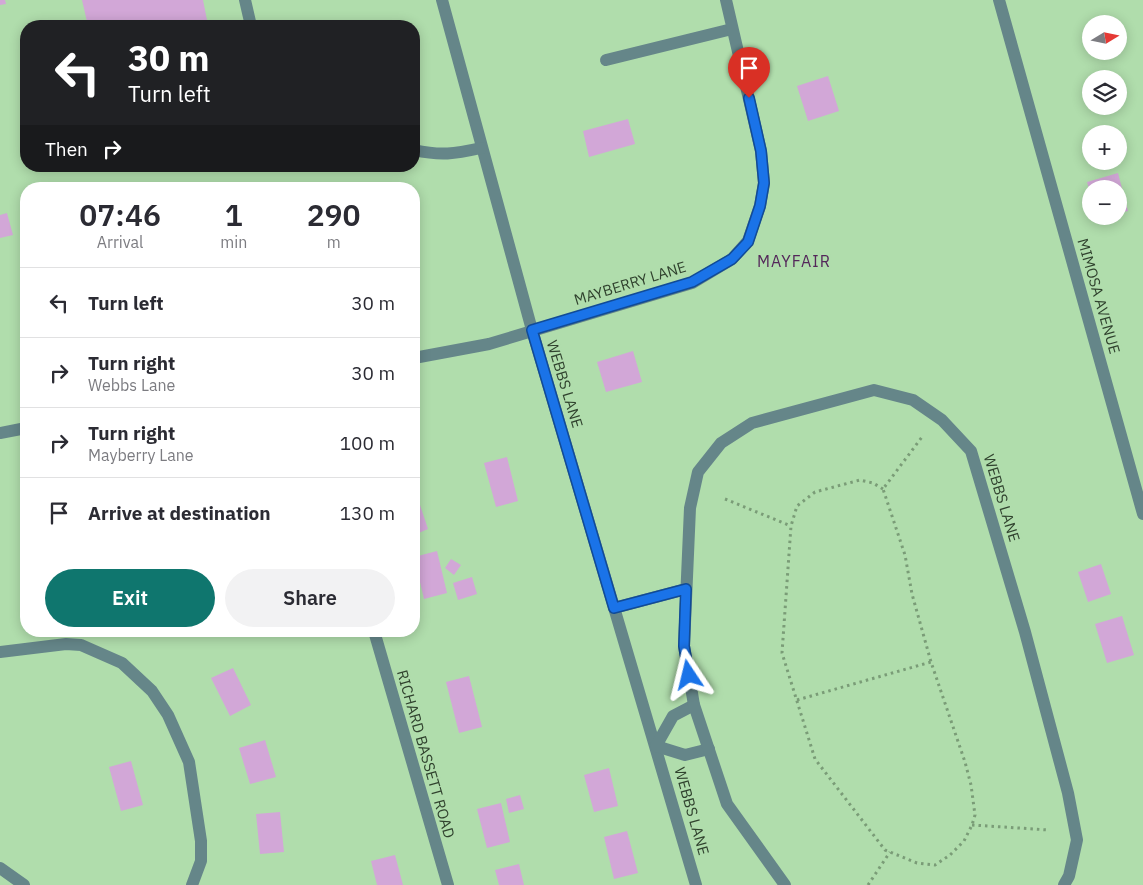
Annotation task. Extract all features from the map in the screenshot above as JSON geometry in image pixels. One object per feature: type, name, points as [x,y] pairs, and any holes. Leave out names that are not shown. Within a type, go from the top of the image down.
[{"type":"street","points":[[245,0],[250,20]]},
{"type":"street","name":"WEBBS LANE","points":[[442,0],[532,330],[696,885]]},
{"type":"street","name":"MAYBERRY LANE","points":[[420,357],[489,344],[692,282],[732,259],[748,242],[760,206],[764,183],[761,151],[726,0]]},
{"type":"street","name":"MIMOSA AVENUE","points":[[999,0],[1143,514]]},
{"type":"street","points":[[606,60],[732,29]]},
{"type":"street","points":[[420,152],[434,155],[454,154],[481,148]]},
{"type":"street","name":"WEBBS LANE","points":[[785,885],[727,804],[694,705],[684,646],[690,508],[698,472],[721,443],[752,424],[817,404],[874,390],[913,400],[942,420],[971,451],[1025,632],[1068,793],[1077,840],[1070,876],[1064,885]]},
{"type":"street","points":[[0,433],[20,429]]},
{"type":"street","points":[[614,608],[686,589]]},
{"type":"street","name":"RICHARD BASSETT ROAD","points":[[376,637],[448,885]]},
{"type":"street","points":[[0,652],[66,644],[80,645],[122,663],[152,690],[168,715],[189,762],[201,841],[201,861],[192,885]]},
{"type":"street","points":[[656,746],[673,716],[694,705]]},
{"type":"street","name":"WEBBS LANE","points":[[656,746],[685,755],[709,749]]},
{"type":"street","points":[[0,868],[24,885]]},
{"type":"path","points":[[884,489],[922,437]]},
{"type":"path","points":[[860,480],[873,483],[884,489],[905,555],[912,594],[931,662],[971,784],[974,815],[972,825],[964,841],[950,855],[935,865],[917,863],[885,850],[815,759],[782,653],[791,526],[797,506],[815,492],[860,480]]},
{"type":"path","points":[[725,499],[791,526]]},
{"type":"path","points":[[797,700],[931,662]]},
{"type":"path","points":[[972,825],[1049,830]]},
{"type":"path","points":[[868,885],[890,852]]},
{"type":"building","points":[[0,0],[5,0],[6,4],[0,5]]},
{"type":"building","points":[[82,0],[203,0],[207,20],[87,20]]},
{"type":"building","points":[[828,76],[839,111],[808,121],[797,86]]},
{"type":"building","points":[[628,119],[635,144],[589,157],[583,131]]},
{"type":"building","points":[[1118,173],[1120,180],[1094,180]]},
{"type":"building","points":[[7,213],[13,235],[0,238],[0,215]]},
{"type":"building","points":[[633,351],[642,382],[606,392],[597,362]]},
{"type":"building","points":[[507,457],[518,501],[496,507],[484,463]]},
{"type":"building","points":[[420,505],[428,529],[420,532]]},
{"type":"building","points":[[437,551],[447,593],[424,599],[420,582],[420,555]]},
{"type":"building","points":[[451,559],[461,565],[454,575],[445,568]]},
{"type":"building","points":[[1101,564],[1111,594],[1088,602],[1078,572]]},
{"type":"building","points":[[472,577],[477,594],[458,600],[453,583]]},
{"type":"building","points":[[1122,616],[1134,655],[1107,663],[1095,624]]},
{"type":"building","points":[[233,668],[251,705],[230,716],[211,678]]},
{"type":"building","points":[[469,676],[482,727],[459,733],[446,682]]},
{"type":"building","points":[[265,740],[276,777],[250,784],[239,748]]},
{"type":"building","points":[[131,761],[143,805],[121,811],[109,767]]},
{"type":"building","points":[[609,768],[618,806],[594,812],[584,775]]},
{"type":"building","points":[[520,795],[524,809],[509,813],[506,799]]},
{"type":"building","points":[[501,803],[510,842],[487,848],[477,809]]},
{"type":"building","points":[[280,812],[284,852],[260,854],[256,814]]},
{"type":"building","points":[[627,831],[638,873],[614,879],[604,837]]},
{"type":"building","points":[[395,855],[403,885],[377,885],[371,861]]},
{"type":"building","points":[[519,864],[524,885],[499,885],[495,870]]},
{"type":"district","name":"MAYFAIR","points":[[794,261]]},
{"type":"route","points":[[689,675],[684,646],[686,589],[614,608],[532,330],[692,282],[732,259],[748,242],[760,206],[764,183],[761,151],[749,98]]}]
